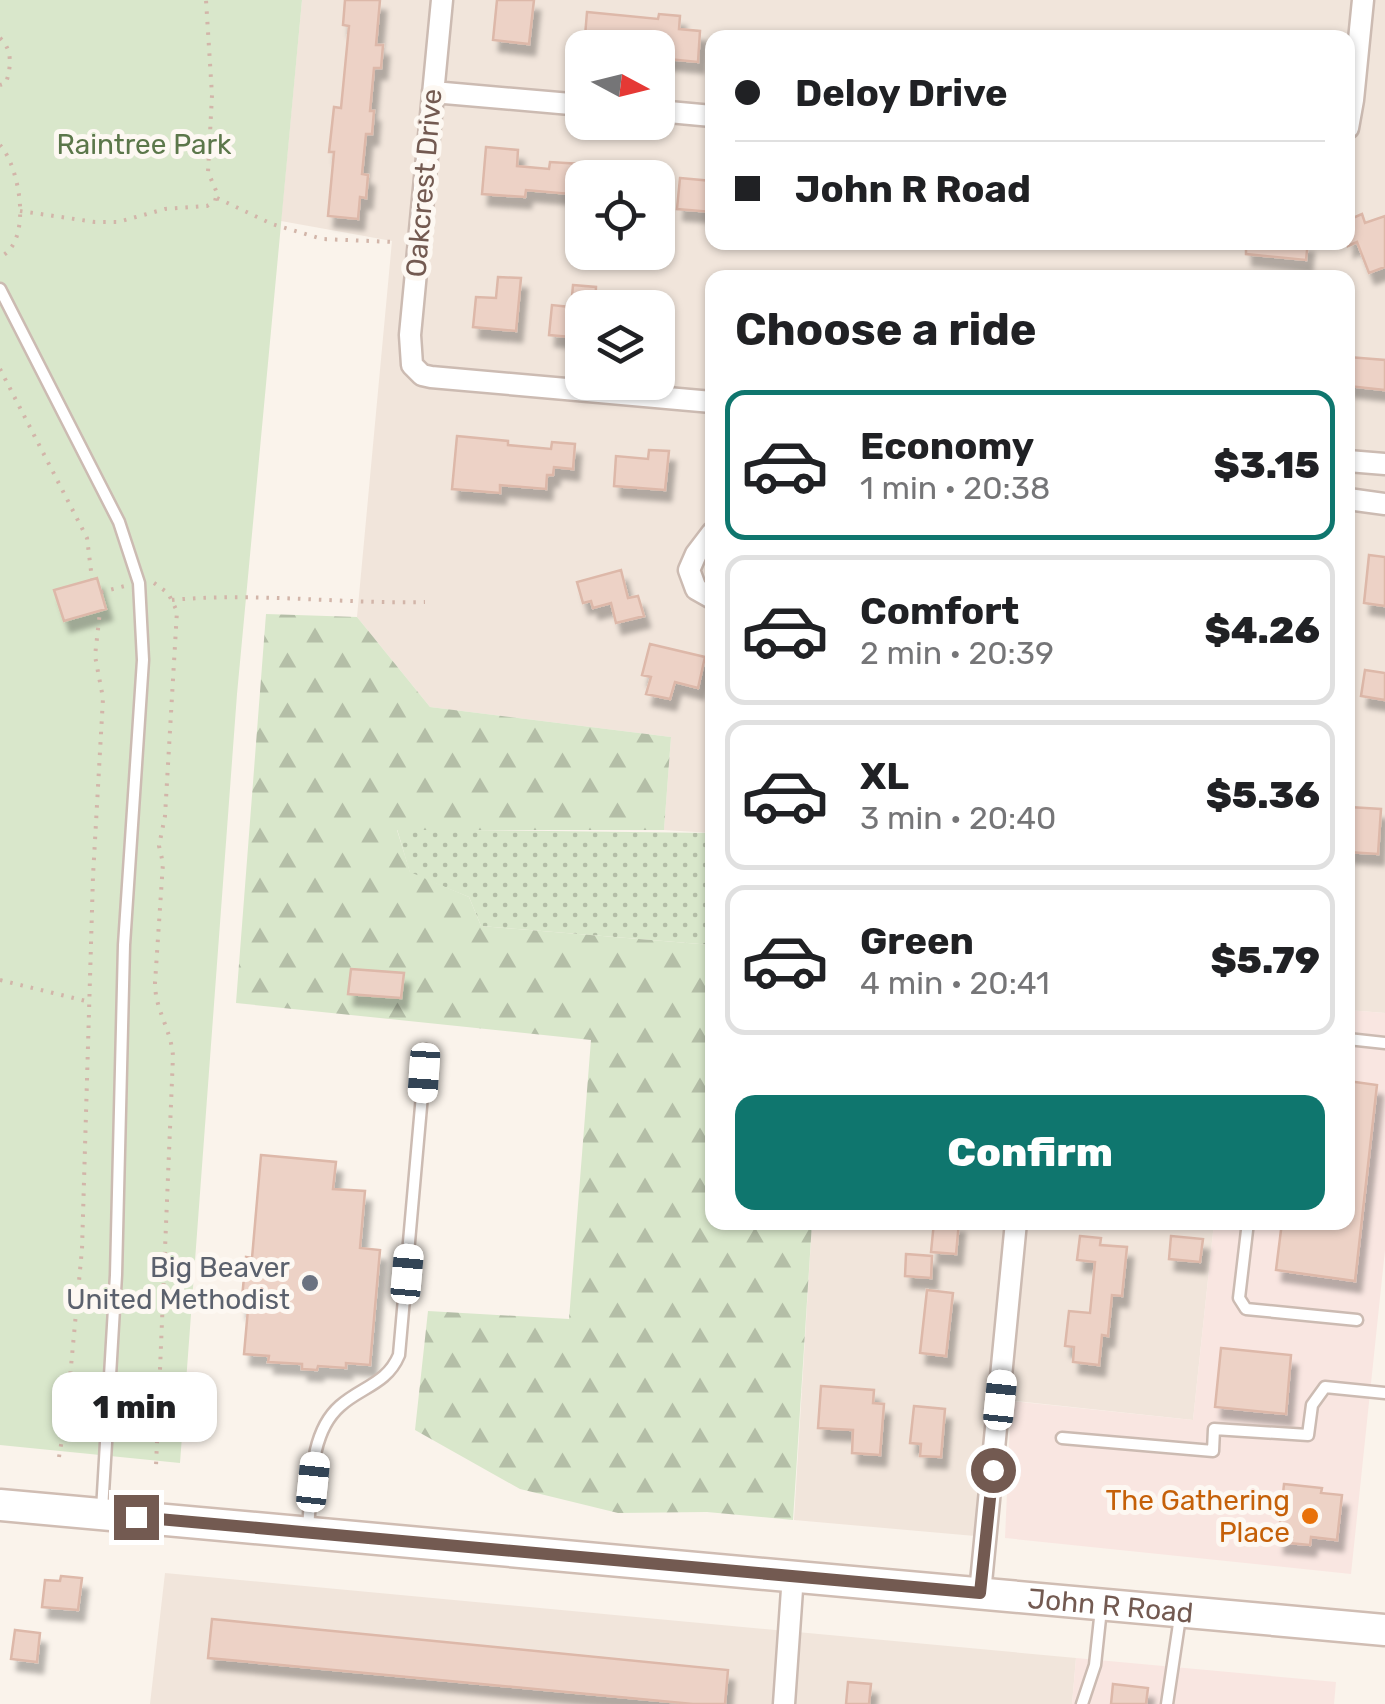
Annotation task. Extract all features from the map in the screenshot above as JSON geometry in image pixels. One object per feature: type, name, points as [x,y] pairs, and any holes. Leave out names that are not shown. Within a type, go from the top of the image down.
[{"type":"main road","name":"John R Road","points":[[0,1504],[1385,1630]]},
{"type":"street","name":"Oakcrest Drive","points":[[442,0],[410,334],[412,365],[422,375],[431,377],[705,401]]},
{"type":"street","points":[[1355,89],[1363,0]]},
{"type":"street","points":[[432,92],[565,103]]},
{"type":"street","points":[[675,113],[705,115]]},
{"type":"street","points":[[1355,461],[1385,464]]},
{"type":"street","points":[[1355,500],[1385,504]]},
{"type":"street","points":[[705,542],[690,570],[696,588],[705,594]]},
{"type":"street","points":[[980,1593],[1015,1230]]},
{"type":"street","points":[[784,1704],[792,1575]]},
{"type":"lane","points":[[0,289],[119,522],[139,583],[143,627],[142,700],[124,946],[116,1275],[102,1514]]},
{"type":"lane","points":[[1355,1040],[1385,1043]]},
{"type":"lane","points":[[308,1534],[315,1456],[324,1428],[339,1407],[385,1377],[399,1356],[426,1050]]},
{"type":"lane","points":[[1247,1230],[1239,1298],[1246,1308],[1357,1320]]},
{"type":"lane","points":[[1062,1438],[1213,1451],[1214,1429],[1308,1435],[1312,1405],[1325,1387],[1385,1393]]},
{"type":"lane","points":[[1082,1704],[1095,1665],[1102,1603]]},
{"type":"lane","points":[[1167,1704],[1181,1611]]},
{"type":"path","points":[[206,0],[212,95],[208,172],[216,198]]},
{"type":"path","points":[[0,38],[7,44],[11,67],[6,83],[0,85]]},
{"type":"path","points":[[0,145],[16,177],[20,210],[20,232],[10,252],[0,256]]},
{"type":"path","points":[[20,210],[118,222],[165,209],[207,206],[216,198]]},
{"type":"path","points":[[216,198],[272,224],[322,239],[394,242]]},
{"type":"path","points":[[0,369],[88,538],[92,579]]},
{"type":"path","points":[[101,592],[139,583],[160,585],[177,611],[165,816],[158,846],[162,863],[155,1002],[172,1037],[173,1056],[156,1466]]},
{"type":"path","points":[[172,600],[258,597],[425,602]]},
{"type":"path","points":[[59,1457],[82,1250],[92,876],[104,698],[95,656],[100,611]]},
{"type":"path","points":[[0,980],[90,1002]]},
{"type":"shaded area","points":[[302,0],[1385,0],[1385,1013],[1355,1011],[1355,270],[705,270],[705,833],[664,830],[671,737],[430,707],[357,617],[392,241],[281,221]]},
{"type":"shaded area","points":[[1355,1011],[1385,1013],[1385,1250],[1351,1574],[1005,1538],[1011,1401],[1193,1420],[1213,1230],[1355,1230]]},
{"type":"shaded area","points":[[812,1230],[1213,1230],[1193,1420],[989,1398],[975,1536],[794,1520]]},
{"type":"shaded area","points":[[165,1573],[1076,1658],[1072,1704],[150,1704]]},
{"type":"shaded area","points":[[1076,1658],[1336,1682],[1334,1704],[1072,1704]]},
{"type":"green space","name":"Raintree Park","points":[[0,0],[302,0],[237,694],[180,1463],[0,1445]]},
{"type":"green space","points":[[266,614],[357,617],[430,707],[671,737],[664,830],[397,830],[410,872],[469,897],[481,926],[705,944],[705,1230],[812,1230],[793,1520],[707,1512],[618,1513],[520,1489],[415,1430],[428,1311],[569,1319],[591,1040],[236,1003]]},
{"type":"green space","points":[[397,829],[705,833],[705,944],[481,926],[469,897],[410,873]]},
{"type":"building","points":[[345,0],[380,0],[376,45],[383,45],[381,68],[374,68],[372,134],[366,134],[362,174],[368,175],[366,198],[360,197],[358,219],[328,216],[334,152],[329,152],[334,107],[341,108],[349,26],[343,25]]},
{"type":"building","points":[[497,0],[534,0],[529,44],[493,40]]},
{"type":"building","points":[[587,12],[658,19],[659,14],[680,16],[679,29],[700,31],[698,62],[675,60],[675,30],[586,30]]},
{"type":"building","points":[[486,147],[518,150],[517,166],[549,169],[550,162],[565,163],[565,193],[526,190],[525,197],[482,194]]},
{"type":"building","points":[[680,178],[705,180],[705,211],[677,209]]},
{"type":"building","points":[[1362,214],[1365,223],[1385,216],[1385,267],[1369,273],[1355,243],[1355,217]]},
{"type":"building","points":[[1246,250],[1307,250],[1306,260],[1246,254]]},
{"type":"building","points":[[498,277],[521,278],[516,331],[473,327],[476,297],[496,298]]},
{"type":"building","points":[[573,285],[596,287],[596,290],[573,290]]},
{"type":"building","points":[[552,305],[565,306],[565,336],[549,335]]},
{"type":"building","points":[[1355,358],[1385,360],[1385,390],[1355,387]]},
{"type":"building","points":[[457,436],[551,449],[552,442],[575,444],[573,469],[554,467],[553,475],[547,475],[546,489],[500,485],[500,493],[452,489]]},
{"type":"building","points":[[649,450],[669,451],[665,490],[614,486],[616,456],[648,459]]},
{"type":"building","points":[[1369,555],[1385,557],[1385,606],[1364,603]]},
{"type":"building","points":[[621,570],[628,598],[638,596],[644,616],[616,623],[611,603],[593,608],[591,601],[583,603],[577,582]]},
{"type":"building","points":[[97,578],[106,609],[64,621],[54,590]]},
{"type":"building","points":[[650,644],[705,657],[698,688],[675,682],[670,699],[646,694],[651,677],[642,675]]},
{"type":"building","points":[[1365,670],[1385,673],[1385,700],[1361,696]]},
{"type":"building","points":[[1355,807],[1381,809],[1378,854],[1355,852]]},
{"type":"building","points":[[351,969],[404,973],[401,998],[348,994]]},
{"type":"building","points":[[1355,1082],[1377,1085],[1355,1281],[1276,1270],[1281,1230],[1355,1230]]},
{"type":"building","name":"Big Beaver United Methodist","points":[[261,1155],[336,1162],[333,1189],[365,1191],[360,1248],[380,1250],[370,1365],[346,1363],[346,1368],[302,1369],[302,1364],[268,1362],[269,1356],[244,1354],[248,1309],[241,1308],[246,1257],[252,1258]]},
{"type":"building","points":[[933,1230],[958,1230],[956,1254],[931,1252]]},
{"type":"building","points":[[1080,1236],[1101,1238],[1100,1245],[1127,1247],[1122,1296],[1112,1295],[1108,1336],[1102,1335],[1099,1365],[1073,1362],[1074,1347],[1065,1346],[1069,1311],[1090,1313],[1095,1262],[1077,1260]]},
{"type":"building","points":[[1171,1236],[1203,1239],[1200,1262],[1169,1259]]},
{"type":"building","points":[[906,1254],[932,1256],[931,1278],[905,1276]]},
{"type":"building","points":[[927,1290],[953,1293],[946,1356],[920,1353]]},
{"type":"building","points":[[1221,1348],[1291,1355],[1286,1414],[1215,1407]]},
{"type":"building","points":[[821,1386],[874,1390],[873,1403],[884,1404],[880,1455],[852,1453],[853,1430],[818,1428]]},
{"type":"building","points":[[914,1406],[945,1409],[941,1457],[920,1456],[921,1444],[910,1443]]},
{"type":"building","name":"The Gathering Place","points":[[1284,1484],[1322,1488],[1321,1493],[1342,1495],[1337,1540],[1311,1537],[1310,1545],[1278,1542]]},
{"type":"building","points":[[61,1576],[82,1578],[78,1610],[42,1607],[45,1580],[60,1581]]},
{"type":"building","points":[[212,1619],[728,1670],[725,1704],[208,1658]]},
{"type":"building","points":[[15,1630],[40,1633],[37,1662],[11,1659]]},
{"type":"building","points":[[848,1682],[871,1684],[869,1704],[846,1704]]},
{"type":"building","points":[[1113,1684],[1148,1688],[1146,1704],[1111,1704]]},
{"type":"place","name":"Big Beaver United Methodist","points":[[310,1283]]},
{"type":"place","name":"The Gathering Place","points":[[1310,1516]]},
{"type":"route","points":[[136,1517],[980,1593],[993,1470]]}]
